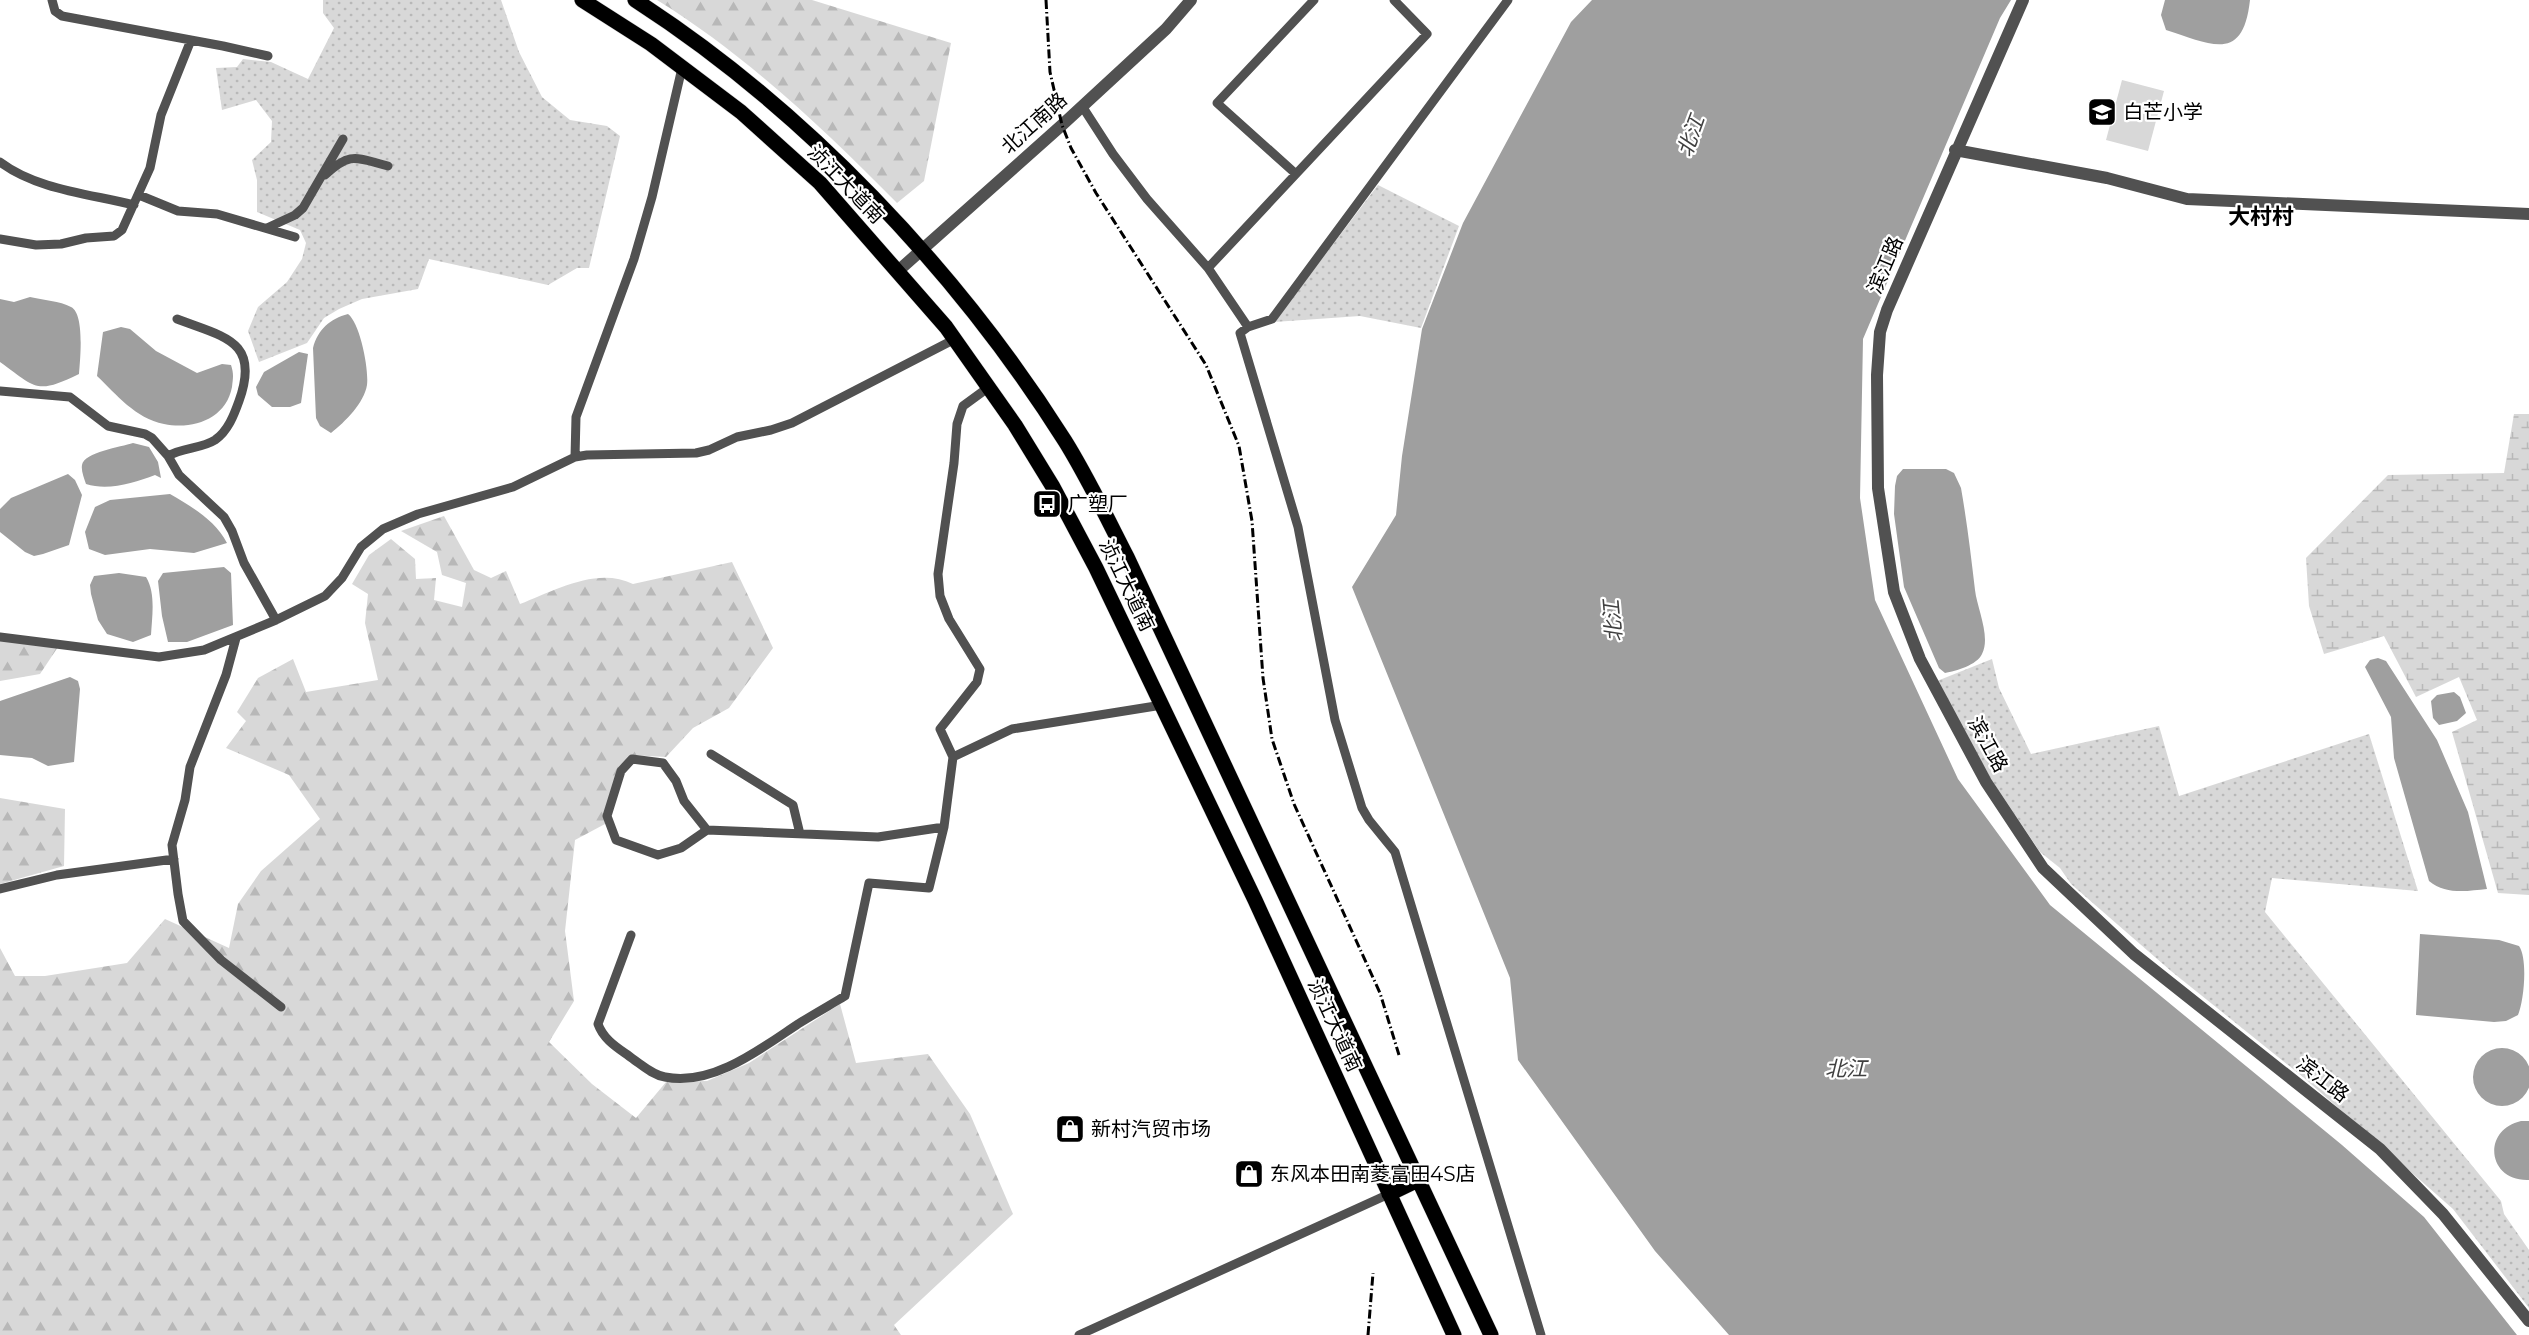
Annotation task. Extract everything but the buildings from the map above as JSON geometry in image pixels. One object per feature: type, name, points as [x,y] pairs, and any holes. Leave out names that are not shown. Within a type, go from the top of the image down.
[{"type":"main road","name":"浈江大道南","points":[[582,0],[651,44],[741,112],[812,176],[898,271],[955,339],[989,387],[1053,487],[1096,568],[1255,900],[1454,1335]]},
{"type":"main road","name":"浈江大道南","points":[[634,0],[705,47],[795,122],[844,167],[952,286],[1021,376],[1066,442],[1104,510],[1491,1335]]},
{"type":"main road","points":[[1389,1194],[1418,1180]]},
{"type":"street","points":[[52,0],[55,11],[62,16],[268,56]]},
{"type":"street","name":"北江南路","points":[[898,271],[1166,29],[1191,0]]},
{"type":"street","points":[[1296,174],[1217,103],[1314,0]]},
{"type":"street","points":[[1208,268],[1427,34],[1395,0]]},
{"type":"street","points":[[1508,0],[1272,320],[1248,327],[1240,333],[1298,527],[1335,720],[1362,808],[1395,852],[1541,1335]]},
{"type":"street","name":"滨江路","points":[[2023,0],[1955,150],[1887,310],[1880,332],[1876,375],[1878,488],[1894,592],[1920,659],[1986,783],[2043,868],[2134,954],[2380,1149],[2443,1214],[2529,1321]]},
{"type":"street","points":[[0,239],[36,245],[62,244],[114,236],[122,230],[154,156],[161,116],[191,40]]},
{"type":"street","points":[[575,457],[576,417],[637,248],[652,198],[682,68]]},
{"type":"street","points":[[1082,106],[1113,154],[1147,200],[1208,268],[1248,327]]},
{"type":"street","points":[[267,228],[295,215],[303,208],[343,140]]},
{"type":"street","points":[[1955,150],[2107,177],[2187,199],[2529,214]]},
{"type":"street","points":[[317,183],[340,161],[349,158],[388,166]]},
{"type":"street","points":[[0,162],[8,168],[39,181],[134,206]]},
{"type":"street","points":[[139,195],[178,212],[217,214],[295,237]]},
{"type":"street","points":[[168,456],[180,450],[201,446],[219,437],[233,417],[246,371],[244,358],[229,340],[177,319]]},
{"type":"street","points":[[0,637],[159,657],[204,650],[236,638],[325,596],[342,578],[361,547],[383,529],[418,514],[513,487],[575,457],[703,452],[737,437],[771,430],[792,423],[955,339]]},
{"type":"street","points":[[631,935],[598,1024],[601,1032],[606,1039],[656,1074],[686,1078],[707,1074],[752,1055],[845,996],[869,883],[929,888],[944,827],[953,758],[940,729],[977,682],[980,669],[949,619],[940,596],[938,574],[954,463],[957,424],[963,406],[989,387]]},
{"type":"street","points":[[0,391],[70,397],[108,426],[145,434],[168,456],[179,475],[189,486],[224,517],[244,563],[276,620]]},
{"type":"street","points":[[236,638],[226,675],[190,767],[172,845],[183,921],[221,960],[281,1007]]},
{"type":"street","points":[[953,758],[1012,729],[1162,705]]},
{"type":"street","points":[[711,754],[793,805],[800,834]]},
{"type":"street","points":[[707,830],[684,801],[676,782],[663,763],[632,759],[621,771],[607,816],[616,840],[658,855],[681,848],[707,830],[878,837],[944,827]]},
{"type":"street","points":[[0,889],[57,875],[174,859]]},
{"type":"street","points":[[1078,1335],[1389,1194]]},
{"type":"green space","points":[[323,0],[501,0],[519,52],[542,97],[570,120],[607,126],[620,136],[589,268],[577,268],[548,285],[429,259],[418,289],[362,299],[339,309],[324,318],[307,343],[259,362],[248,331],[258,307],[287,282],[302,259],[306,243],[300,230],[257,212],[257,180],[252,160],[271,142],[272,121],[256,100],[222,110],[216,68],[237,67],[243,59],[271,62],[308,79],[334,28],[323,13]]},
{"type":"green space","points":[[657,0],[812,0],[951,43],[924,181],[897,203],[783,94],[690,21]]},
{"type":"green space","points":[[2122,80],[2164,91],[2148,151],[2106,140]]},
{"type":"green space","points":[[1378,185],[1459,226],[1421,328],[1360,316],[1274,322]]},
{"type":"green space","points":[[2514,414],[2529,414],[2529,895],[2498,893],[2452,732],[2477,720],[2459,677],[2416,697],[2384,636],[2324,654],[2309,606],[2306,558],[2388,475],[2504,473]]},
{"type":"green space","points":[[444,516],[474,570],[491,578],[506,571],[520,604],[561,587],[590,579],[619,579],[633,584],[732,562],[773,648],[729,708],[693,728],[666,757],[631,755],[605,824],[575,840],[565,931],[574,1001],[549,1042],[592,1084],[636,1118],[666,1082],[707,1081],[749,1063],[840,1004],[856,1063],[928,1054],[970,1114],[1013,1214],[894,1325],[901,1335],[0,1335],[0,948],[15,976],[45,976],[127,963],[165,919],[229,948],[238,904],[261,871],[320,819],[289,775],[226,748],[246,721],[237,712],[258,678],[293,659],[306,692],[378,680],[365,623],[368,594],[352,584],[369,555],[391,539],[415,559],[416,579],[436,578],[434,600],[462,607],[466,583],[442,575],[437,552],[401,531]]},
{"type":"green space","points":[[0,639],[58,647],[40,674],[0,681]]},
{"type":"green space","points":[[1992,659],[1999,688],[2031,754],[2159,726],[2179,796],[2369,734],[2418,891],[2272,878],[2265,912],[2501,1201],[2504,1214],[2529,1250],[2529,1308],[2453,1209],[2303,1077],[2171,971],[2071,884],[2060,868],[2040,852],[1991,779],[1937,681]]},
{"type":"green space","points":[[0,798],[65,809],[64,866],[0,884]]},
{"type":"water","name":"北江","points":[[1592,0],[2011,0],[2000,18],[1863,339],[1860,498],[1875,600],[1958,779],[2050,905],[2342,1145],[2424,1217],[2517,1335],[1729,1335],[1655,1251],[1518,1060],[1510,978],[1352,587],[1396,515],[1402,456],[1422,329],[1463,223],[1571,22]]},
{"type":"water","points":[[2165,0],[2250,0],[2246,20],[2240,34],[2232,41],[2211,44],[2166,30],[2161,15]]},
{"type":"water","points":[[30,297],[62,303],[75,311],[81,338],[79,374],[54,385],[37,386],[21,378],[0,362],[0,299],[14,302]]},
{"type":"water","points":[[348,314],[356,327],[363,347],[367,385],[358,405],[348,418],[331,433],[320,426],[316,418],[313,348],[318,335],[326,326]]},
{"type":"water","points":[[121,327],[130,329],[156,351],[197,373],[222,364],[231,365],[232,387],[223,407],[207,420],[175,425],[144,417],[127,405],[97,376],[103,332]]},
{"type":"water","points":[[299,352],[308,354],[301,403],[290,407],[272,407],[258,395],[256,387],[264,372]]},
{"type":"water","points":[[133,443],[149,447],[158,462],[161,478],[155,475],[130,483],[103,487],[86,484],[82,470],[84,460],[96,453]]},
{"type":"water","points":[[1903,469],[1946,469],[1954,473],[1961,488],[1975,590],[1985,639],[1982,654],[1976,661],[1950,672],[1945,673],[1939,668],[1904,587],[1894,514],[1897,476]]},
{"type":"water","points":[[68,474],[75,480],[82,495],[69,545],[34,556],[25,552],[0,532],[0,509],[11,498]]},
{"type":"water","points":[[170,494],[195,509],[216,527],[227,543],[194,553],[150,549],[105,555],[89,549],[85,532],[95,507],[110,500]]},
{"type":"water","points":[[224,567],[231,573],[233,625],[187,642],[168,642],[158,581],[163,573]]},
{"type":"water","points":[[119,573],[146,577],[151,590],[153,605],[151,635],[133,642],[107,634],[98,620],[91,594],[90,585],[94,576]]},
{"type":"water","points":[[2378,658],[2386,661],[2437,740],[2468,812],[2487,889],[2450,890],[2429,881],[2394,758],[2391,717],[2365,667],[2370,660]]},
{"type":"water","points":[[70,677],[78,681],[80,689],[74,762],[48,766],[32,758],[0,755],[0,701]]},
{"type":"water","points":[[2454,692],[2460,697],[2466,713],[2457,721],[2439,725],[2433,718],[2431,701],[2437,695]]},
{"type":"water","points":[[2420,934],[2499,940],[2519,946],[2522,952],[2524,980],[2518,1015],[2506,1021],[2494,1022],[2416,1015]]},
{"type":"water","points":[[2496,1048],[2508,1048],[2523,1056],[2531,1071],[2531,1083],[2523,1098],[2508,1106],[2496,1106],[2481,1098],[2473,1083],[2473,1071],[2481,1056]]},
{"type":"water","points":[[2521,1121],[2529,1121],[2529,1180],[2514,1178],[2504,1172],[2497,1164],[2494,1154],[2495,1144],[2500,1134],[2508,1126]]},
{"type":"railway","points":[[1046,0],[1050,72],[1062,125],[1071,148],[1096,193],[1206,365],[1239,446],[1252,521],[1263,678],[1272,739],[1294,804],[1380,993],[1399,1055]]},
{"type":"railway","points":[[1368,1335],[1373,1273]]},
{"type":"place","name":"白芒小学","points":[[2102,112]]},
{"type":"place","name":"广塑厂","points":[[1047,504]]},
{"type":"place","name":"新村汽贸市场","points":[[1070,1129]]},
{"type":"place","name":"东风本田南菱富田4S店","points":[[1249,1174]]},
{"type":"district","name":"大村村","points":[[2261,216]]}]
